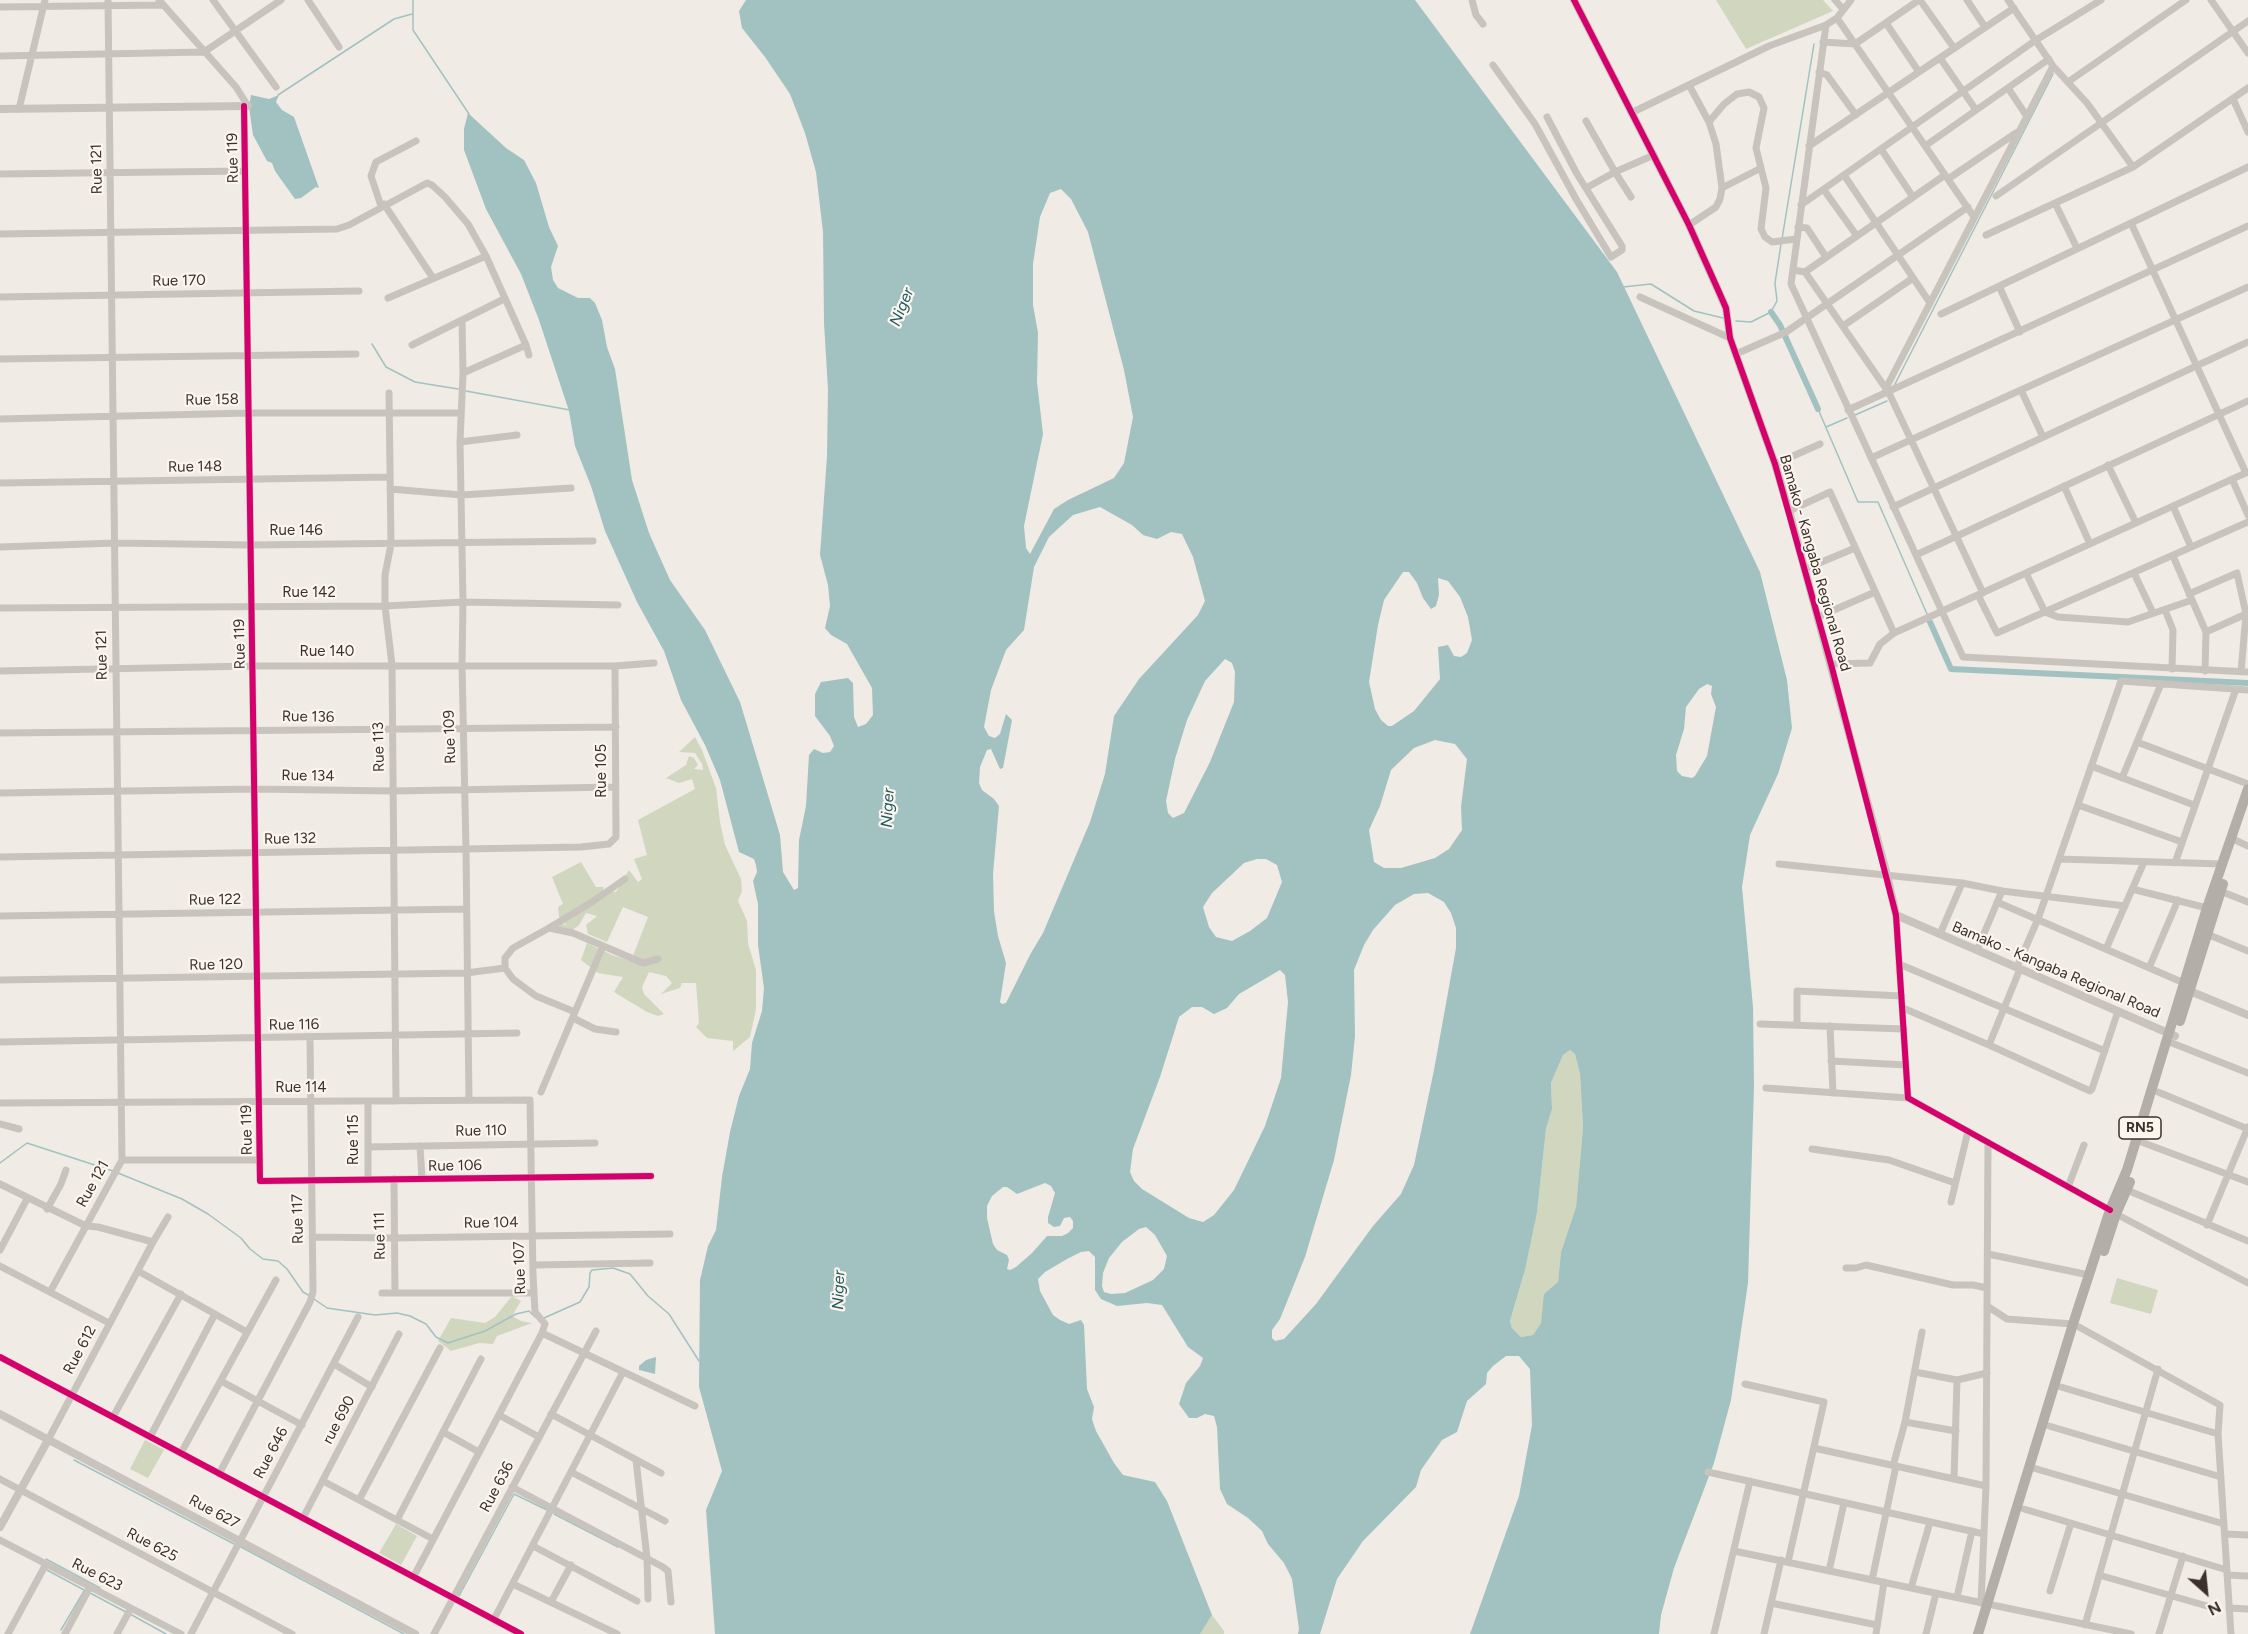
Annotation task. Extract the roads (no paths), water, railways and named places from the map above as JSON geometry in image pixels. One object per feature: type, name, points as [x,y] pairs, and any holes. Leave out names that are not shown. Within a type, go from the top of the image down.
[{"type":"highway","name":"RN5","points":[[2185,987],[2207,934],[2248,789]]},
{"type":"highway","name":"RN5","points":[[1978,1634],[2033,1468],[2113,1212],[2158,1092],[2207,908],[2222,864],[2248,810]]},
{"type":"highway","name":"RN5","points":[[1985,1634],[1987,1604],[2024,1509],[2033,1468],[2061,1387],[2089,1275],[2113,1212],[2127,1190],[2139,1141],[2172,1037]]},
{"type":"street","points":[[213,0],[276,87]]},
{"type":"street","points":[[0,56],[204,52],[281,0]]},
{"type":"street","points":[[308,0],[339,47]]},
{"type":"street","points":[[1472,0],[1476,15],[1483,24]]},
{"type":"street","name":"Bamako - Kangaba Regional Road","points":[[1574,0],[1689,225],[1726,311],[1736,354],[1775,464],[1818,616],[1896,915],[2118,1011],[2172,1037]]},
{"type":"street","points":[[1835,0],[1844,9]]},
{"type":"street","points":[[1631,113],[1769,46],[1826,25],[1837,18],[1851,0]]},
{"type":"street","points":[[1823,42],[1855,44],[1920,0],[1954,48]]},
{"type":"street","points":[[1966,0],[1985,27]]},
{"type":"street","points":[[1801,205],[2036,40],[2101,0]]},
{"type":"street","points":[[2068,82],[2186,0]]},
{"type":"street","points":[[2211,0],[2248,53]]},
{"type":"street","points":[[0,7],[44,3],[161,2],[236,87],[246,106],[0,109]]},
{"type":"street","points":[[19,109],[44,3]]},
{"type":"street","name":"Rue 121","points":[[50,1292],[122,1160],[108,3]]},
{"type":"street","points":[[1809,146],[1985,27],[2013,3],[2051,63],[2102,122],[2133,167]]},
{"type":"street","points":[[1837,18],[1974,217]]},
{"type":"street","points":[[1996,196],[2248,21]]},
{"type":"street","points":[[1886,23],[1919,72]]},
{"type":"street","points":[[1826,25],[1791,284],[1963,657],[2244,672],[2247,615],[2237,573],[2165,610],[2128,622],[2058,617],[2045,612],[2026,573]]},
{"type":"street","points":[[1940,58],[1976,110]]},
{"type":"street","points":[[1925,146],[2008,88],[2051,63]]},
{"type":"street","points":[[1887,391],[2051,63]]},
{"type":"street","points":[[1493,65],[1535,124],[1576,199],[1611,256],[1622,250],[1622,246],[1586,188],[1547,117]]},
{"type":"street","points":[[1819,72],[1827,75],[1856,115]]},
{"type":"street","points":[[1689,85],[1709,122],[1720,161],[1722,188],[1716,207],[1689,225]]},
{"type":"street","points":[[2008,88],[2026,116]]},
{"type":"street","points":[[1986,235],[2133,167],[2248,88]]},
{"type":"street","points":[[1709,122],[1724,104],[1737,94],[1749,92],[1759,97],[1764,108],[1756,148],[1766,188],[1761,229],[1769,240],[1775,243],[1796,239]]},
{"type":"street","points":[[2233,99],[2248,132]]},
{"type":"street","name":"Rue 119","points":[[246,106],[248,413],[260,1181]]},
{"type":"street","points":[[1586,121],[1631,197]]},
{"type":"street","points":[[1793,270],[1805,272],[1913,197],[2018,132]]},
{"type":"street","points":[[417,141],[376,162],[371,176],[382,205],[433,278]]},
{"type":"street","points":[[1881,149],[1913,197]]},
{"type":"street","points":[[1586,188],[1654,155]]},
{"type":"street","points":[[1941,314],[2248,167]]},
{"type":"street","points":[[1722,188],[1761,168]]},
{"type":"street","points":[[0,174],[245,171]]},
{"type":"street","points":[[1844,175],[1930,303]]},
{"type":"street","points":[[0,234],[337,229],[349,225],[382,205],[427,183],[432,185],[462,216],[486,256],[529,355]]},
{"type":"street","points":[[1824,190],[1857,236]]},
{"type":"street","points":[[2055,203],[2077,249]]},
{"type":"street","points":[[1736,354],[1786,332],[1968,207]]},
{"type":"street","points":[[1831,664],[1870,663],[1880,644],[1894,633],[2247,472],[2131,223]]},
{"type":"street","points":[[1848,410],[2248,226]]},
{"type":"street","points":[[1798,227],[1808,228],[1826,257]]},
{"type":"street","points":[[388,298],[486,256]]},
{"type":"street","points":[[1805,272],[1887,391],[1956,536],[1996,633],[2248,522]]},
{"type":"street","points":[[1843,326],[1913,278]]},
{"type":"street","points":[[1999,286],[2020,332]]},
{"type":"street","points":[[1871,458],[2248,287]]},
{"type":"street","name":"Rue 170","points":[[0,297],[359,291]]},
{"type":"street","points":[[1640,297],[1730,333]]},
{"type":"street","points":[[412,345],[504,299]]},
{"type":"street","name":"Rue 109","points":[[462,320],[463,373],[460,442],[463,542],[462,665],[469,1100]]},
{"type":"street","points":[[1893,507],[2248,342]]},
{"type":"street","points":[[463,373],[526,345]]},
{"type":"street","points":[[0,359],[356,354]]},
{"type":"street","points":[[2020,390],[2043,437]]},
{"type":"street","name":"Rue 113","points":[[389,393],[391,544],[385,575],[385,606],[392,665],[396,1101]]},
{"type":"street","points":[[1916,555],[2248,401]]},
{"type":"street","name":"Rue 158","points":[[0,420],[462,410]]},
{"type":"street","points":[[460,442],[517,435]]},
{"type":"street","points":[[1775,464],[1820,444]]},
{"type":"street","points":[[2108,465],[2136,523]]},
{"type":"street","name":"Rue 148","points":[[0,483],[390,477]]},
{"type":"street","points":[[2232,479],[2248,515]]},
{"type":"street","points":[[2064,486],[2090,544]]},
{"type":"street","points":[[390,489],[462,495],[571,488]]},
{"type":"street","points":[[1788,511],[1830,492],[1894,633]]},
{"type":"street","points":[[2173,506],[2191,547]]},
{"type":"street","name":"Rue 146","points":[[0,547],[115,543],[250,545],[593,541]]},
{"type":"street","points":[[1805,570],[1855,548]]},
{"type":"street","points":[[2173,556],[2206,632],[2205,671]]},
{"type":"street","points":[[2134,573],[2153,614]]},
{"type":"street","points":[[2239,581],[2248,576]]},
{"type":"street","points":[[1818,616],[1875,592]]},
{"type":"street","name":"Rue 142","points":[[0,608],[385,606],[463,602],[618,605]]},
{"type":"street","points":[[2165,610],[2173,630],[2172,669]]},
{"type":"street","points":[[2206,632],[2247,615]]},
{"type":"street","name":"Rue 140","points":[[0,671],[252,666],[615,666],[654,663]]},
{"type":"street","name":"Rue 105","points":[[581,847],[609,844],[616,837],[615,666]]},
{"type":"street","points":[[1989,1045],[2038,920],[2121,681],[2248,690]]},
{"type":"street","points":[[2122,778],[2161,684]]},
{"type":"street","points":[[2175,863],[2236,689]]},
{"type":"street","name":"Rue 136","points":[[0,733],[392,731],[616,727]]},
{"type":"street","points":[[2137,742],[2248,784]]},
{"type":"street","points":[[2091,766],[2194,805]]},
{"type":"street","name":"Rue 134","points":[[0,793],[254,789],[393,791],[616,786]]},
{"type":"street","points":[[2078,805],[2182,842]]},
{"type":"street","points":[[2234,840],[2248,846]]},
{"type":"street","name":"Rue 132","points":[[0,857],[581,847]]},
{"type":"street","points":[[2059,859],[2222,864]]},
{"type":"street","points":[[2106,949],[2144,862]]},
{"type":"street","points":[[1779,864],[1962,883],[2002,891],[2125,906]]},
{"type":"street","points":[[616,1032],[595,1029],[574,1015],[536,996],[513,979],[505,968],[504,958],[513,948],[592,902],[625,879]]},
{"type":"street","points":[[1940,934],[1962,883]]},
{"type":"street","points":[[2132,889],[2207,908]]},
{"type":"street","points":[[1977,950],[2002,891]]},
{"type":"street","points":[[2220,891],[2248,902]]},
{"type":"street","points":[[2149,968],[2178,900]]},
{"type":"street","points":[[1997,902],[2149,968],[2248,1015]]},
{"type":"street","name":"Rue 122","points":[[0,916],[394,912],[465,909]]},
{"type":"street","points":[[1896,915],[1908,1098]]},
{"type":"street","points":[[549,928],[573,933],[644,963],[658,959]]},
{"type":"street","points":[[2207,934],[2248,951]]},
{"type":"street","points":[[541,1092],[603,946]]},
{"type":"street","points":[[1899,964],[2105,1051]]},
{"type":"street","name":"Rue 120","points":[[0,980],[466,973],[505,968]]},
{"type":"street","points":[[1797,1025],[1797,991],[1902,996]]},
{"type":"street","points":[[1903,1008],[2090,1091],[2118,1011]]},
{"type":"street","points":[[1760,1024],[1904,1029]]},
{"type":"street","points":[[1830,1026],[1833,1093]]},
{"type":"street","name":"Rue 116","points":[[0,1042],[517,1033]]},
{"type":"street","name":"Rue 117","points":[[219,1474],[310,1302],[313,1292],[310,1037]]},
{"type":"street","points":[[2172,1037],[2248,1073]]},
{"type":"street","points":[[1831,1061],[1906,1065]]},
{"type":"street","points":[[1766,1088],[1908,1098],[2113,1212],[2248,1283]]},
{"type":"street","points":[[2158,1092],[2248,1128],[2207,1225]]},
{"type":"street","name":"Rue 114","points":[[0,1103],[530,1100]]},
{"type":"street","name":"Rue 107","points":[[530,1100],[534,1293],[535,1312],[545,1324],[542,1333]]},
{"type":"street","name":"Rue 115","points":[[368,1101],[368,1180]]},
{"type":"street","points":[[0,1124],[19,1129]]},
{"type":"street","points":[[1951,1202],[1968,1131]]},
{"type":"street","points":[[2139,1141],[2248,1182]]},
{"type":"street","points":[[1987,1604],[1984,1534],[1988,1142]]},
{"type":"street","name":"Rue 110","points":[[368,1147],[595,1143]]},
{"type":"street","points":[[2068,1187],[2084,1145]]},
{"type":"street","points":[[420,1146],[422,1179]]},
{"type":"street","points":[[1812,1149],[1889,1160],[1955,1183]]},
{"type":"street","points":[[122,1160],[260,1160]]},
{"type":"street","points":[[47,1209],[66,1170]]},
{"type":"street","name":"Rue 106","points":[[260,1181],[651,1176]]},
{"type":"street","name":"Rue 111","points":[[393,1179],[395,1293]]},
{"type":"street","points":[[0,1184],[47,1209],[86,1226],[98,1227],[153,1242]]},
{"type":"street","points":[[2127,1190],[2248,1242]]},
{"type":"street","points":[[0,1250],[27,1199]]},
{"type":"street","name":"Rue 612","points":[[0,1527],[168,1217]]},
{"type":"street","name":"Rue 104","points":[[312,1237],[394,1238],[670,1233]]},
{"type":"street","points":[[1988,1254],[2089,1275]]},
{"type":"street","points":[[534,1265],[650,1263]]},
{"type":"street","points":[[1846,1268],[1866,1265],[1953,1285],[1987,1288]]},
{"type":"street","points":[[0,1266],[109,1323]]},
{"type":"street","points":[[138,1271],[247,1332]]},
{"type":"street","points":[[181,1453],[276,1280]]},
{"type":"street","points":[[382,1293],[534,1293]]},
{"type":"street","points":[[113,1417],[181,1294]]},
{"type":"street","points":[[1987,1306],[2007,1319],[2076,1325],[2220,1405],[2218,1434],[2231,1634]]},
{"type":"street","points":[[150,1437],[216,1314]]},
{"type":"street","name":"Rue 646","points":[[191,1634],[358,1317]]},
{"type":"street","name":"Rue 636","points":[[434,1634],[596,1331]]},
{"type":"street","points":[[1872,1580],[1922,1332]]},
{"type":"street","points":[[414,1576],[542,1333],[695,1406]]},
{"type":"street","name":"rue 690","points":[[303,1518],[399,1334]]},
{"type":"street","points":[[358,1500],[440,1348]]},
{"type":"street","points":[[0,1357],[520,1634]]},
{"type":"street","points":[[397,1520],[481,1359]]},
{"type":"street","points":[[334,1365],[372,1387]]},
{"type":"street","points":[[2085,1625],[2158,1369]]},
{"type":"street","points":[[494,1619],[623,1372]]},
{"type":"street","points":[[1915,1372],[1957,1380],[1987,1373]]},
{"type":"street","points":[[1954,1479],[1957,1380]]},
{"type":"street","points":[[220,1381],[302,1425]]},
{"type":"street","points":[[1745,1384],[1824,1402],[1804,1493],[1764,1634]]},
{"type":"street","points":[[2061,1387],[2218,1434]]},
{"type":"street","name":"Rue 627","points":[[0,1414],[415,1634]]},
{"type":"street","points":[[551,1414],[661,1473]]},
{"type":"street","points":[[499,1415],[539,1437]]},
{"type":"street","points":[[1905,1422],[1956,1431]]},
{"type":"street","points":[[2049,1426],[2221,1477]]},
{"type":"street","points":[[443,1432],[479,1452]]},
{"type":"street","points":[[1814,1448],[1986,1486]]},
{"type":"street","points":[[636,1460],[647,1558],[648,1599]]},
{"type":"street","points":[[2033,1468],[2224,1524]]},
{"type":"street","points":[[572,1472],[665,1521]]},
{"type":"street","points":[[1708,1472],[1984,1534]]},
{"type":"street","name":"Rue 625","points":[[0,1479],[292,1634]]},
{"type":"street","points":[[323,1481],[433,1539]]},
{"type":"street","points":[[1714,1634],[1750,1481]]},
{"type":"street","points":[[513,1487],[668,1571],[671,1602]]},
{"type":"street","points":[[1828,1570],[1844,1503]]},
{"type":"street","points":[[2024,1509],[2182,1556],[2227,1573],[2248,1576]]},
{"type":"street","points":[[1911,1588],[1930,1522]]},
{"type":"street","points":[[2050,1591],[2071,1523]]},
{"type":"street","points":[[1957,1598],[1972,1531]]},
{"type":"street","points":[[2225,1534],[2248,1535]]},
{"type":"street","name":"Rue 623","points":[[0,1540],[181,1634]]},
{"type":"street","points":[[533,1546],[637,1601]]},
{"type":"street","points":[[1734,1551],[2131,1634]]},
{"type":"street","points":[[2159,1634],[2182,1556]]},
{"type":"street","points":[[8,1634],[46,1564]]},
{"type":"street","points":[[550,1602],[571,1565]]},
{"type":"street","points":[[2099,1575],[2207,1606]]},
{"type":"street","points":[[1876,1634],[1884,1582]]},
{"type":"street","points":[[513,1584],[617,1634]]},
{"type":"street","points":[[65,1634],[90,1587]]},
{"type":"street","points":[[1926,1634],[1936,1593]]},
{"type":"street","points":[[1771,1603],[1877,1625]]},
{"type":"street","points":[[117,1634],[131,1608]]},
{"type":"street","points":[[2229,1608],[2248,1609]]},
{"type":"water","name":"Niger","points":[[746,0],[1415,0],[1617,272],[1760,572],[1787,680],[1792,728],[1778,774],[1750,835],[1742,887],[1753,1007],[1754,1086],[1748,1283],[1731,1400],[1714,1463],[1674,1568],[1661,1615],[1659,1634],[1470,1634],[1519,1496],[1532,1425],[1530,1369],[1519,1356],[1506,1356],[1493,1366],[1487,1373],[1486,1384],[1467,1401],[1457,1432],[1442,1440],[1421,1470],[1416,1487],[1363,1541],[1337,1579],[1320,1634],[1298,1634],[1292,1579],[1284,1563],[1268,1544],[1262,1531],[1227,1504],[1220,1489],[1217,1427],[1214,1416],[1205,1414],[1197,1418],[1189,1418],[1179,1404],[1186,1383],[1200,1366],[1203,1358],[1188,1347],[1162,1305],[1147,1303],[1117,1306],[1101,1299],[1095,1290],[1095,1257],[1089,1251],[1081,1252],[1045,1272],[1038,1279],[1040,1291],[1053,1315],[1069,1324],[1081,1320],[1084,1325],[1087,1389],[1094,1407],[1092,1419],[1114,1463],[1123,1475],[1155,1482],[1167,1501],[1212,1615],[1200,1634],[715,1634],[706,1510],[722,1471],[699,1387],[700,1280],[708,1246],[716,1230],[730,1132],[739,1096],[750,1069],[752,1043],[762,1011],[764,988],[758,945],[758,904],[753,881],[757,872],[756,865],[754,859],[739,852],[720,780],[705,745],[681,700],[664,651],[637,602],[605,531],[575,446],[569,411],[539,320],[521,274],[486,209],[464,150],[464,129],[468,113],[506,148],[524,160],[536,183],[549,227],[558,246],[551,267],[553,280],[558,288],[578,298],[590,298],[595,303],[615,369],[632,480],[649,533],[670,580],[705,630],[740,702],[780,835],[783,872],[794,890],[798,888],[799,840],[806,806],[809,755],[814,749],[823,753],[830,752],[834,746],[830,736],[815,716],[815,694],[821,682],[848,678],[853,683],[854,717],[858,727],[866,724],[873,715],[872,688],[847,644],[831,635],[825,628],[830,606],[828,585],[820,555],[827,456],[828,390],[824,323],[823,232],[816,172],[805,133],[790,94],[742,28],[739,11]],"holes":[[[1061,189],[1071,199],[1088,232],[1124,370],[1133,417],[1124,463],[1114,478],[1054,509],[1030,554],[1026,548],[1024,526],[1043,434],[1037,382],[1038,333],[1033,305],[1033,264],[1040,217],[1050,193]],[[1100,507],[1132,525],[1143,535],[1157,539],[1171,532],[1182,534],[1193,557],[1205,601],[1198,615],[1139,679],[1114,716],[1105,774],[1090,822],[1043,933],[1006,1003],[1002,1004],[1000,1002],[1006,963],[994,911],[993,874],[999,806],[982,790],[979,783],[980,767],[987,750],[991,749],[1000,769],[1003,768],[1012,720],[1006,714],[1000,734],[995,738],[989,736],[984,727],[991,690],[1006,650],[1024,630],[1034,567],[1049,537],[1073,515]],[[1403,572],[1409,572],[1431,609],[1436,606],[1439,595],[1438,578],[1448,581],[1460,597],[1468,617],[1472,640],[1467,653],[1461,657],[1454,656],[1448,645],[1438,647],[1440,679],[1414,711],[1392,726],[1388,726],[1381,720],[1375,709],[1369,682],[1384,600]],[[1225,659],[1232,663],[1235,672],[1234,702],[1210,762],[1184,813],[1173,818],[1168,813],[1166,801],[1175,759],[1187,720],[1205,681]],[[1707,684],[1712,686],[1711,694],[1716,707],[1707,756],[1692,778],[1682,776],[1677,771],[1676,755],[1684,729],[1686,707],[1699,689]],[[1435,740],[1455,744],[1467,759],[1461,807],[1462,830],[1449,849],[1435,858],[1401,868],[1384,868],[1374,862],[1369,830],[1380,806],[1391,770],[1414,748]],[[1257,859],[1266,859],[1277,865],[1282,882],[1267,918],[1232,941],[1216,937],[1209,927],[1203,907],[1212,893],[1244,863]],[[1428,893],[1444,902],[1456,928],[1456,948],[1414,1165],[1401,1194],[1373,1226],[1316,1304],[1284,1339],[1275,1341],[1272,1338],[1272,1330],[1280,1319],[1305,1257],[1334,1160],[1351,1075],[1355,1036],[1354,970],[1373,930],[1395,905],[1414,894]],[[1280,970],[1285,975],[1288,1002],[1281,1078],[1265,1126],[1234,1190],[1214,1215],[1203,1222],[1189,1218],[1142,1189],[1134,1181],[1130,1172],[1133,1149],[1160,1077],[1179,1017],[1192,1007],[1202,1007],[1214,1014],[1227,1008],[1239,994]],[[1570,1050],[1575,1054],[1580,1074],[1583,1127],[1576,1207],[1561,1252],[1558,1282],[1544,1294],[1541,1323],[1533,1335],[1521,1337],[1512,1328],[1510,1321],[1525,1270],[1537,1213],[1546,1129],[1552,1109],[1551,1083],[1563,1055]],[[1045,1183],[1051,1186],[1055,1193],[1048,1223],[1054,1227],[1060,1226],[1064,1218],[1070,1217],[1073,1221],[1073,1228],[1068,1233],[1062,1236],[1047,1236],[1032,1253],[1010,1270],[1007,1269],[1009,1260],[1007,1255],[997,1250],[993,1244],[987,1218],[987,1206],[992,1196],[1003,1187],[1017,1194]],[[1146,1227],[1155,1235],[1167,1256],[1164,1269],[1153,1280],[1125,1293],[1111,1294],[1104,1292],[1102,1286],[1103,1273],[1109,1258],[1122,1242],[1139,1229]]]},
{"type":"water","points":[[251,95],[269,99],[279,95],[276,102],[282,110],[294,117],[319,188],[316,187],[301,198],[295,199],[272,163],[267,161],[253,135],[249,107]]},
{"type":"water","points":[[656,1357],[655,1374],[639,1370],[639,1366],[646,1360]]},
{"type":"waterway","points":[[413,0],[413,30],[469,114]]},
{"type":"waterway","points":[[278,95],[394,19],[412,14]]},
{"type":"waterway","points":[[1782,239],[1814,44]]},
{"type":"waterway","points":[[1894,386],[2053,74]]},
{"type":"waterway","points":[[1736,321],[1751,322],[1771,312],[1777,301],[1775,283],[1781,244]]},
{"type":"waterway","points":[[1623,287],[1651,284],[1694,311],[1723,318]]},
{"type":"waterway","points":[[1771,312],[1780,325],[1818,409]]},
{"type":"waterway","points":[[372,344],[386,367],[415,382],[458,389]]},
{"type":"waterway","points":[[466,391],[570,410]]},
{"type":"waterway","points":[[1855,415],[1887,401]]},
{"type":"waterway","points":[[1818,409],[1858,502],[1878,502],[1927,614]]},
{"type":"waterway","points":[[1826,427],[1847,418]]},
{"type":"waterway","points":[[1930,622],[1951,669],[2248,683]]},
{"type":"waterway","points":[[0,1163],[27,1143],[113,1171]]},
{"type":"waterway","points":[[118,1173],[182,1199],[208,1214],[241,1238],[263,1259],[278,1261],[287,1269],[303,1292],[310,1296]]},
{"type":"waterway","points":[[544,1318],[580,1302],[589,1287],[592,1270],[613,1268],[630,1274],[648,1296],[669,1314],[699,1361]]},
{"type":"waterway","points":[[314,1299],[327,1308],[375,1315],[397,1313],[410,1316],[426,1324],[436,1337],[448,1343],[485,1331],[516,1314],[529,1311],[535,1317]]},
{"type":"waterway","points":[[74,1460],[234,1544]]},
{"type":"waterway","points":[[459,1596],[514,1494],[547,1510]]},
{"type":"waterway","points":[[554,1514],[618,1547]]},
{"type":"waterway","points":[[241,1547],[404,1634]]},
{"type":"waterway","points":[[46,1559],[100,1588]]},
{"type":"waterway","points":[[45,1569],[86,1591]]},
{"type":"waterway","points":[[61,1630],[84,1591]]},
{"type":"waterway","points":[[90,1593],[126,1612]]},
{"type":"waterway","points":[[130,1614],[166,1634]]}]
